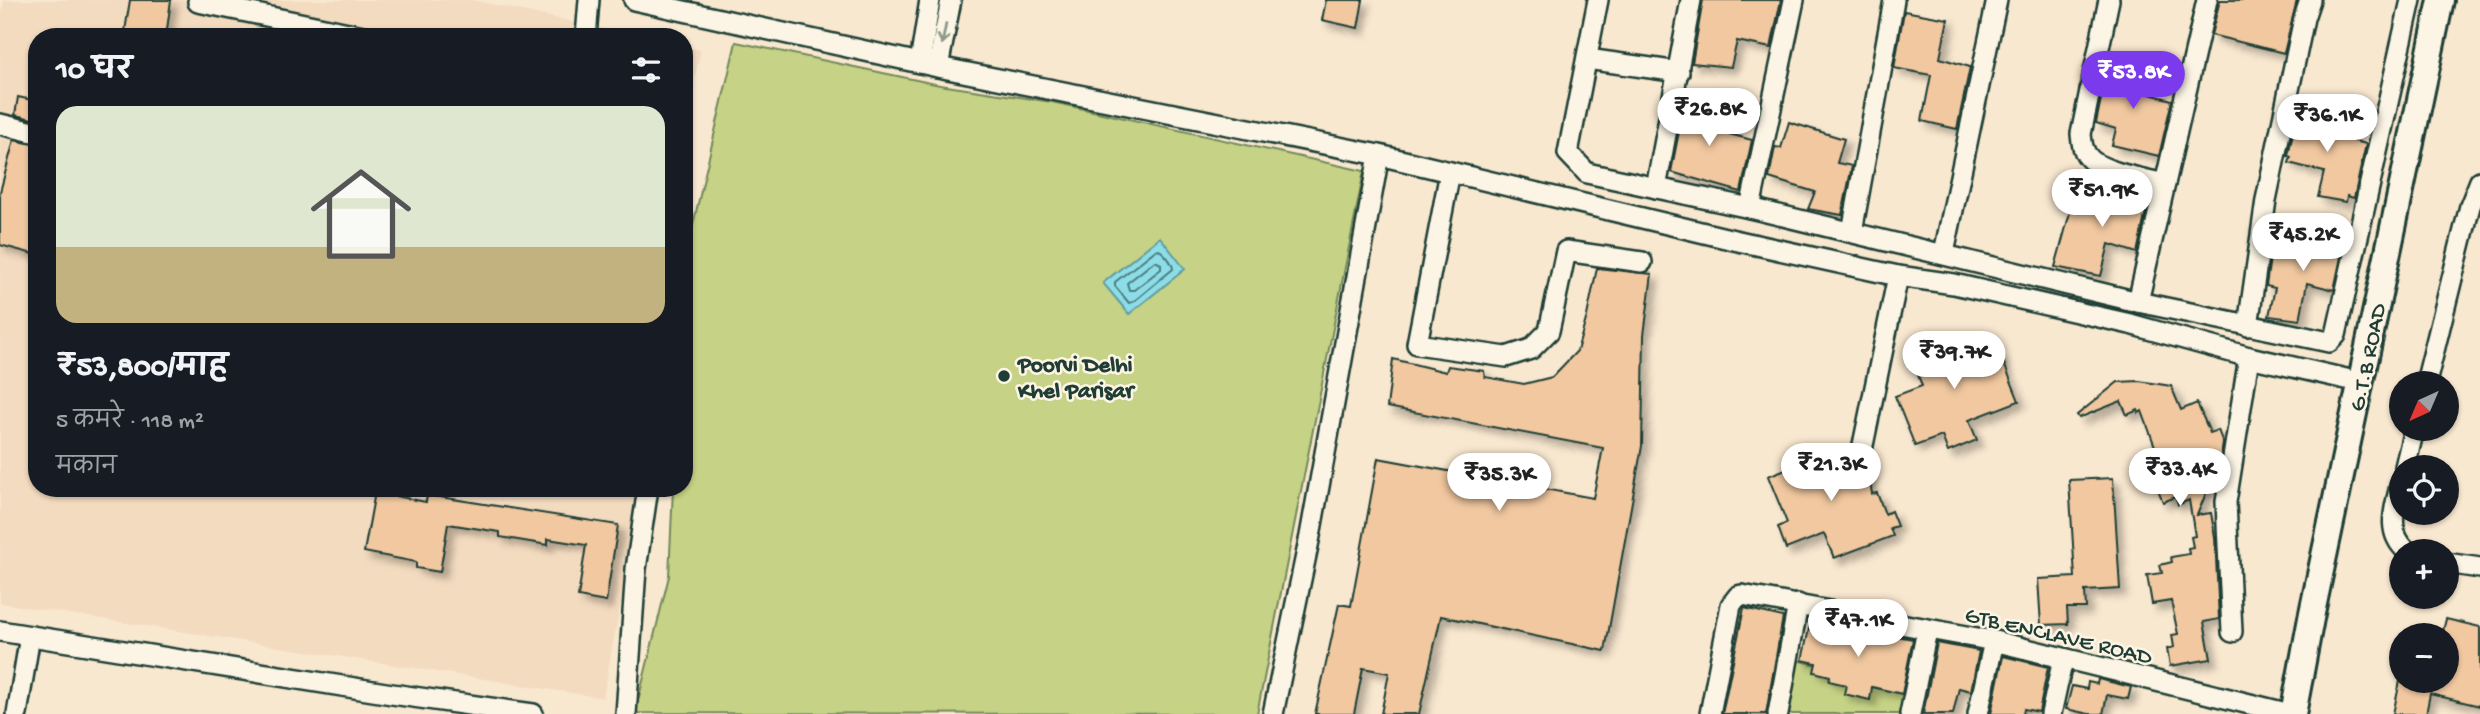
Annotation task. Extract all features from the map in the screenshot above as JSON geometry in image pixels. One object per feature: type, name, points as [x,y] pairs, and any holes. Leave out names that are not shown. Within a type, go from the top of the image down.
[{"type":"main road","name":"G.T.B ROAD","points":[[2285,713],[2346,379],[2425,0]]},
{"type":"main road","name":"G.T.B ROAD","points":[[2285,713],[2312,613],[2441,0]]},
{"type":"street","points":[[587,28],[589,0]]},
{"type":"street","points":[[634,0],[929,65],[1379,155],[1734,240],[1898,276],[1954,284],[2103,318],[2249,357],[2346,379]]},
{"type":"street","points":[[929,65],[930,0]]},
{"type":"street","points":[[929,65],[951,0]]},
{"type":"street","points":[[1598,0],[1568,153],[1587,173],[1944,253],[2138,302],[2329,342],[2336,335],[2411,0]]},
{"type":"street","points":[[1656,188],[1692,0]]},
{"type":"street","points":[[1750,208],[1794,0]]},
{"type":"street","points":[[1852,232],[1894,0]]},
{"type":"street","points":[[1944,253],[1997,0]]},
{"type":"street","points":[[2109,0],[2081,134],[2082,146],[2088,158],[2101,166],[2165,184]]},
{"type":"street","points":[[2138,302],[2207,0]]},
{"type":"street","points":[[2248,326],[2266,200],[2304,18],[2311,0]]},
{"type":"street","points":[[198,2],[324,28]]},
{"type":"street","points":[[1587,59],[1679,72]]},
{"type":"street","points":[[0,124],[28,131]]},
{"type":"street","points":[[1273,714],[1310,536],[1379,155]]},
{"type":"street","points":[[1450,172],[1417,344],[1506,357],[1531,349],[1549,331],[1566,251],[1642,262]]},
{"type":"street","points":[[2429,371],[2470,206],[2480,181]]},
{"type":"street","points":[[1862,450],[1898,276]]},
{"type":"street","points":[[2232,632],[2226,502],[2249,357]]},
{"type":"street","points":[[626,714],[636,569],[647,497]]},
{"type":"street","points":[[2459,565],[2480,568]]},
{"type":"street","name":"GTB ENCLAVE ROAD","points":[[1710,714],[1734,600],[1742,595],[1994,641],[2285,713]]},
{"type":"street","points":[[1778,714],[1798,604]]},
{"type":"street","points":[[1910,714],[1927,630]]},
{"type":"street","points":[[0,631],[533,714]]},
{"type":"street","points":[[17,714],[30,636]]},
{"type":"street","points":[[1978,714],[1994,641]]},
{"type":"street","points":[[2051,714],[2063,659]]},
{"type":"street","points":[[389,714],[392,694]]},
{"type":"shaded area","points":[[4,0],[472,0],[601,28],[28,28],[28,497],[640,497],[603,698],[0,603],[0,23]]},
{"type":"shaded area","points":[[693,48],[701,50],[693,85]]},
{"type":"green space","name":"Poorvi Delhi Khel Parisar","points":[[736,42],[940,85],[1052,102],[1364,171],[1257,714],[635,713],[669,576],[673,497],[693,497],[693,225]]},
{"type":"green space","points":[[1788,658],[1913,688],[1907,714],[1776,714]]},
{"type":"water","points":[[1160,237],[1185,269],[1129,314],[1103,283]]},
{"type":"building","points":[[130,0],[171,0],[167,28],[125,28]]},
{"type":"building","points":[[1326,0],[1363,0],[1358,28],[1322,20]]},
{"type":"building","points":[[1703,0],[1781,0],[1771,48],[1737,41],[1731,67],[1692,63]]},
{"type":"building","points":[[2220,0],[2297,0],[2284,53],[2211,35]]},
{"type":"building","points":[[1904,11],[1948,19],[1940,58],[1970,67],[1957,129],[1922,121],[1931,75],[1894,68]]},
{"type":"building","points":[[2108,65],[2148,72],[2142,92],[2172,100],[2159,156],[2112,145],[2116,129],[2096,123]]},
{"type":"building","points":[[1686,96],[1721,104],[1714,130],[1752,140],[1741,192],[1671,172]]},
{"type":"building","points":[[18,97],[28,99],[28,118],[15,115]]},
{"type":"building","points":[[2309,107],[2329,112],[2327,117],[2336,120],[2332,135],[2366,144],[2354,198],[2347,196],[2346,202],[2318,197],[2324,172],[2289,163],[2291,157],[2288,156],[2298,109],[2307,112]]},
{"type":"building","points":[[1789,122],[1844,139],[1837,163],[1852,166],[1842,215],[1808,209],[1815,192],[1769,178],[1775,147],[1781,148]]},
{"type":"building","points":[[14,140],[28,143],[28,253],[0,245],[0,192]]},
{"type":"building","points":[[2095,184],[2149,197],[2137,253],[2109,244],[2101,276],[2055,267],[2072,205],[2081,208],[2084,199],[2090,201]]},
{"type":"building","points":[[2318,230],[2345,238],[2334,290],[2307,283],[2300,320],[2269,316],[2275,288],[2266,286],[2271,250],[2295,257],[2301,237],[2311,240],[2313,235],[2317,236]]},
{"type":"building","points":[[1597,268],[1652,274],[1644,335],[1642,446],[1605,651],[1441,616],[1419,714],[1381,714],[1389,673],[1363,668],[1354,714],[1315,714],[1339,604],[1351,606],[1378,458],[1593,498],[1603,448],[1387,407],[1393,359],[1446,372],[1448,366],[1484,371],[1485,377],[1524,384],[1552,377],[1577,351]]},
{"type":"building","points":[[1975,332],[1983,355],[1989,353],[1992,360],[2001,356],[2019,401],[1969,420],[1977,440],[1948,452],[1942,436],[1915,446],[1895,396],[1922,386],[1910,353],[1963,333],[1964,336]]},
{"type":"building","points":[[2139,381],[2171,386],[2181,410],[2197,403],[2210,433],[2218,430],[2223,443],[2221,457],[2197,515],[2211,513],[2215,537],[2219,619],[2204,622],[2211,659],[2170,666],[2167,649],[2174,647],[2172,635],[2178,634],[2171,601],[2152,604],[2147,575],[2162,573],[2160,565],[2172,562],[2171,557],[2189,554],[2188,548],[2193,547],[2191,537],[2195,536],[2189,500],[2178,505],[2175,497],[2163,502],[2154,479],[2165,474],[2142,411],[2127,415],[2121,401],[2079,418],[2077,415],[2118,382]]},
{"type":"building","points":[[1810,446],[1851,455],[1859,462],[1867,461],[1872,494],[1877,493],[1885,514],[1891,511],[1897,526],[1890,528],[1893,536],[1834,558],[1824,534],[1786,549],[1778,527],[1787,523],[1768,476],[1808,460]]},
{"type":"building","points":[[2113,478],[2120,589],[2085,591],[2086,608],[2067,608],[2068,624],[2041,625],[2038,579],[2075,577],[2069,480]]},
{"type":"building","points":[[374,497],[400,497],[426,502],[427,497],[440,497],[618,525],[606,602],[578,597],[586,545],[548,539],[548,545],[500,537],[500,532],[448,524],[440,572],[416,568],[416,562],[364,552]]},
{"type":"building","points":[[1744,608],[1783,617],[1766,714],[1722,714]]},
{"type":"building","points":[[2446,619],[2480,627],[2480,706],[2430,694],[2426,714],[2393,714],[2397,693],[2459,693],[2459,623],[2445,623]]},
{"type":"building","points":[[1811,620],[1847,627],[1845,636],[1872,642],[1874,632],[1913,639],[1902,694],[1872,687],[1870,700],[1844,694],[1846,685],[1829,681],[1830,676],[1814,672],[1816,663],[1802,660]]},
{"type":"building","points":[[1937,643],[1979,651],[1971,691],[1959,688],[1953,714],[1923,714]]},
{"type":"building","points":[[2003,656],[2048,667],[2039,712],[2024,709],[2023,714],[1991,714]]},
{"type":"building","points":[[2098,679],[2131,687],[2128,699],[2107,695],[2103,714],[2066,709],[2072,686],[2087,689],[2088,682],[2097,684]]},
{"type":"place","name":"Poorvi Delhi Khel Parisar","points":[[1004,376]]}]
